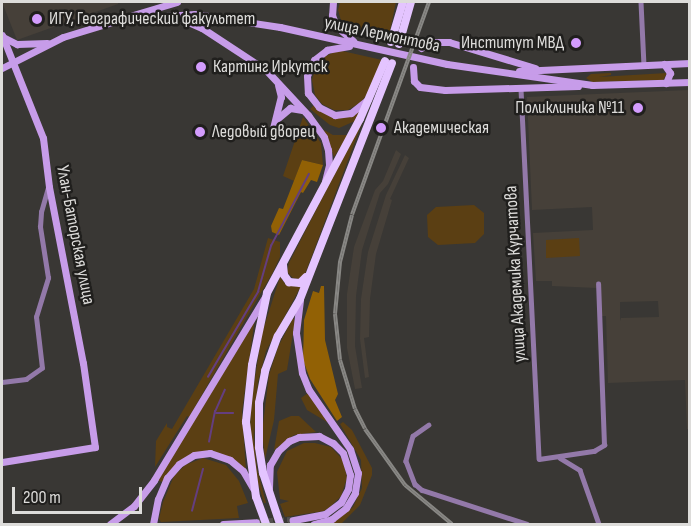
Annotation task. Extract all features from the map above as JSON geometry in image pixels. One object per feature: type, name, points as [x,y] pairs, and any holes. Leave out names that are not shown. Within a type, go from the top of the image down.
[{"type":"main road","points":[[122,19],[177,2]]},
{"type":"main road","points":[[333,2],[334,21],[342,34],[354,41],[384,51]]},
{"type":"main road","points":[[401,2],[395,43],[411,2]]},
{"type":"main road","name":"улица Лермонтова","points":[[2,68],[50,43],[122,19],[195,14],[233,18],[428,60],[597,86],[690,82]]},
{"type":"main road","points":[[160,15],[178,17],[202,28],[267,70],[308,115],[319,130],[328,150],[327,172],[318,199]]},
{"type":"main road","points":[[2,36],[17,44],[50,43]]},
{"type":"main road","name":"Улан-Баторская улица","points":[[2,36],[44,138],[49,187],[70,291],[95,447],[2,462]]},
{"type":"main road","points":[[421,48],[428,42],[449,42],[544,70]]},
{"type":"main road","points":[[373,91],[357,110],[346,115],[335,115],[319,107],[311,99],[307,88],[307,76],[314,60],[332,47],[348,46],[384,51]]},
{"type":"main road","points":[[110,525],[134,506],[154,480],[267,293],[389,62],[300,299],[275,342],[262,385],[259,447],[263,473],[280,525]]},
{"type":"main road","name":"улица Лермонтова","points":[[481,69],[544,70],[690,63]]},
{"type":"main road","points":[[664,64],[670,73],[666,83]]},
{"type":"main road","points":[[413,67],[414,81],[420,87],[445,90],[597,86]]},
{"type":"main road","points":[[273,78],[281,93],[273,129],[279,116],[290,108],[297,108],[308,115]]},
{"type":"main road","points":[[284,264],[285,277],[297,284],[303,281],[312,268]]},
{"type":"main road","points":[[257,500],[248,443],[247,401],[267,293]]},
{"type":"main road","points":[[300,299],[296,333],[302,373],[309,390],[350,449],[358,477],[356,493],[346,508],[332,519],[314,525]]},
{"type":"main road","points":[[271,499],[270,465],[278,451],[289,441],[304,436],[318,436],[341,450],[350,472],[350,484],[343,499],[326,514],[293,520]]},
{"type":"main road","points":[[154,525],[154,513],[161,490],[171,472],[184,460],[200,454],[217,455],[237,466],[249,479],[266,525]]},
{"type":"main road","points":[[223,525],[256,522]]},
{"type":"street","points":[[641,2],[644,65]]},
{"type":"street","name":"улица Академика Курчатова","points":[[521,88],[539,459],[560,458]]},
{"type":"street","points":[[2,382],[26,379],[42,368],[36,316],[48,278],[40,227],[41,212],[49,187]]},
{"type":"street","points":[[560,458],[599,450],[604,445],[598,284]]},
{"type":"street","points":[[429,425],[413,436],[406,461],[415,484],[422,490],[527,525]]},
{"type":"street","points":[[560,458],[580,470],[599,525]]},
{"type":"shaded area","points":[[2,2],[118,2],[118,4],[17,40]]},
{"type":"shaded area","points":[[340,2],[396,2],[388,40],[349,33],[342,24],[338,10]]},
{"type":"shaded area","points":[[338,50],[382,60],[371,89],[361,102],[348,110],[334,110],[322,104],[315,95],[312,80],[316,66],[326,56]]},
{"type":"shaded area","points":[[611,73],[611,75],[599,77],[667,73],[663,80],[592,82],[586,78],[591,74]]},
{"type":"shaded area","points":[[689,90],[689,429],[687,429],[685,380],[608,383],[606,316],[598,316],[597,288],[552,286],[552,281],[536,281],[533,233],[593,230],[592,207],[532,210],[527,97]],"holes":[[[658,301],[659,317],[621,318],[620,321],[620,302]]]},
{"type":"shaded area","points":[[314,105],[334,117],[346,117],[362,110],[355,121],[339,128],[330,125],[310,109]]},
{"type":"shaded area","points":[[367,110],[305,274],[299,279],[293,278],[287,272],[289,263]]},
{"type":"shaded area","points":[[303,117],[321,143],[323,165],[302,160],[294,181],[283,176]]},
{"type":"shaded area","points":[[324,130],[333,135],[348,135],[334,157]]},
{"type":"shaded area","points":[[396,150],[401,154],[388,184],[380,193],[362,250],[356,296],[355,346],[362,388],[355,389],[347,348],[347,294],[354,247],[375,190],[383,181]]},
{"type":"shaded area","points":[[405,155],[409,158],[390,199],[392,200],[376,254],[370,299],[369,337],[364,338],[369,377],[365,378],[360,339],[361,299],[368,252],[386,195]]},
{"type":"shaded area","points":[[302,160],[323,165],[317,182],[311,180],[303,193],[301,192],[279,235],[272,232],[271,226],[279,208],[283,209]]},
{"type":"shaded area","points":[[474,205],[484,213],[484,234],[475,243],[438,245],[428,237],[427,215],[436,207]]},
{"type":"shaded area","points":[[268,238],[280,242],[280,257],[273,272],[189,417],[187,416],[155,467],[156,441],[167,423],[167,427],[172,429],[254,289]]},
{"type":"shaded area","points":[[579,238],[580,256],[546,258],[546,240]]},
{"type":"shaded area","points":[[280,277],[286,285],[301,286],[266,351],[258,382],[254,438],[257,468],[266,503],[264,503],[257,480],[250,432],[251,403],[262,333]]},
{"type":"shaded area","points":[[321,286],[324,286],[325,340],[338,394],[335,400],[342,417],[337,421],[310,379],[303,360],[304,320],[313,291],[319,293]]},
{"type":"shaded area","points":[[255,318],[242,411],[246,471],[234,462],[194,453],[162,482],[157,480]]},
{"type":"shaded area","points":[[293,318],[295,321],[287,370],[278,374],[274,420],[265,459],[262,432],[269,375],[278,347]]},
{"type":"shaded area","points":[[308,393],[327,422],[307,410],[301,398]]},
{"type":"shaded area","points":[[291,416],[299,416],[316,432],[294,435],[274,450],[279,421]]},
{"type":"shaded area","points":[[343,422],[352,430],[372,468],[372,475],[360,505],[341,524],[332,524],[353,507],[362,488],[361,460],[340,424]]},
{"type":"shaded area","points":[[304,443],[331,447],[343,460],[347,478],[341,496],[324,511],[285,517],[280,504],[289,501],[280,499],[277,472],[287,451]]},
{"type":"shaded area","points":[[203,458],[226,465],[239,481],[248,503],[237,506],[239,518],[161,522],[159,519],[163,502],[174,476],[185,465]]},
{"type":"waterway","points":[[208,377],[258,292],[271,246],[309,174]]},
{"type":"waterway","points":[[209,442],[215,412],[225,390]]},
{"type":"waterway","points":[[216,413],[233,413]]},
{"type":"waterway","points":[[192,511],[203,469]]},
{"type":"tunnel","points":[[256,522],[293,520]]},
{"type":"railway","points":[[429,2],[352,215],[340,262],[335,314],[340,360],[355,409],[365,429],[405,485],[452,524]]},
{"type":"place","name":"ИГУ, Географический факультет","points":[[37,19]]},
{"type":"place","name":"Институт МВД","points":[[576,43]]},
{"type":"place","name":"Картинг Иркутск","points":[[201,67]]},
{"type":"place","name":"Поликлиника №11","points":[[638,108]]},
{"type":"place","name":"Академическая","points":[[381,128]]},
{"type":"place","name":"Ледовый дворец","points":[[200,132]]}]
